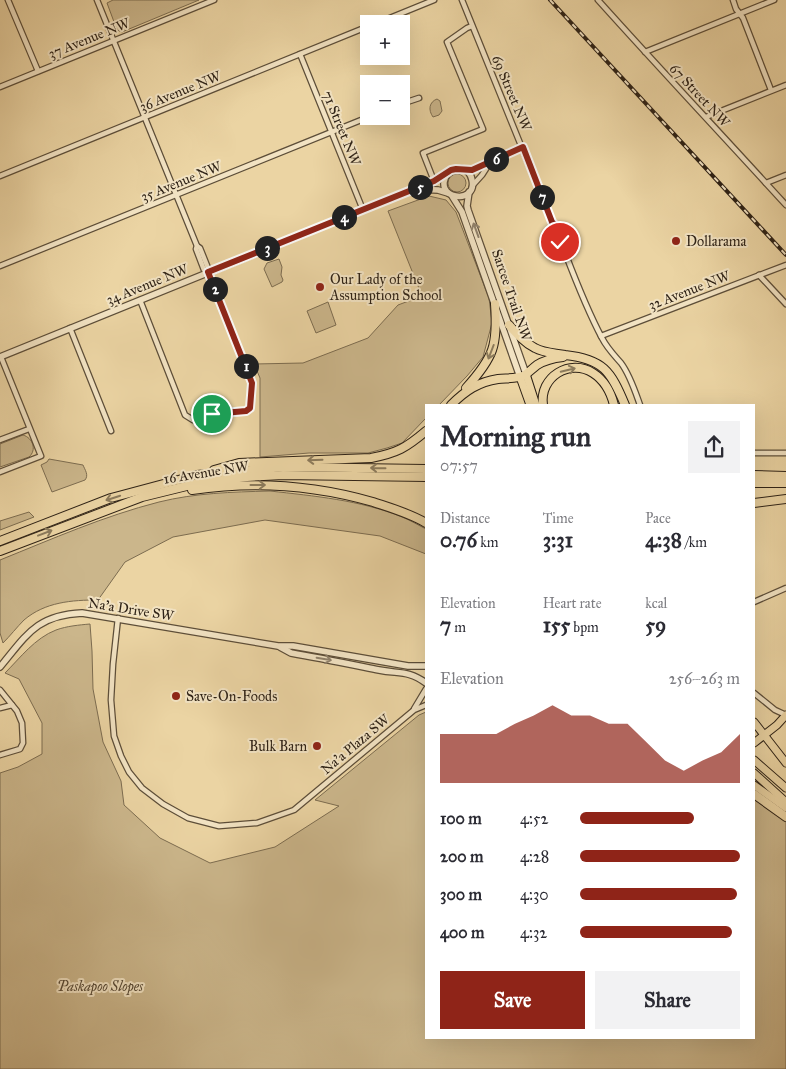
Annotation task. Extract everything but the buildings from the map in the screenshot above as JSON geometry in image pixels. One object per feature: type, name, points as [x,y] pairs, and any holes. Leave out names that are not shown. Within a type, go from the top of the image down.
[{"type":"highway","points":[[452,404],[480,373],[491,355],[496,333],[495,304]]},
{"type":"highway","points":[[510,325],[534,348],[546,352],[583,357],[601,365],[616,385],[625,404]]},
{"type":"highway","points":[[452,404],[462,394],[476,385],[523,375],[536,366],[554,358],[583,357]]},
{"type":"highway","points":[[543,404],[543,394],[547,382],[557,373],[571,368],[588,370],[599,378],[608,390],[614,404]]},
{"type":"highway","name":"Sarcee Trail NW","points":[[523,375],[530,404]]},
{"type":"highway","name":"Sarcee Trail NW","points":[[523,375],[536,404]]},
{"type":"highway","points":[[197,475],[239,463],[371,458],[387,455],[403,448],[425,432]]},
{"type":"highway","name":"16 Avenue NW","points":[[0,542],[111,498],[197,475],[284,467],[425,469]]},
{"type":"highway","name":"16 Avenue NW","points":[[0,551],[142,496],[199,483],[291,475],[425,477]]},
{"type":"highway","points":[[755,475],[784,476]]},
{"type":"highway","points":[[755,483],[786,483]]},
{"type":"highway","points":[[91,516],[143,500],[185,491],[222,486],[269,485],[338,493],[395,508],[425,523]]},
{"type":"highway","points":[[755,503],[784,499]]},
{"type":"highway","points":[[755,742],[777,725],[786,715]]},
{"type":"highway","points":[[755,723],[786,762]]},
{"type":"highway","points":[[755,761],[786,788]]},
{"type":"highway","points":[[755,774],[786,802]]},
{"type":"highway","points":[[755,786],[786,808]]},
{"type":"highway","points":[[755,795],[786,817]]},
{"type":"street","points":[[8,0],[38,71]]},
{"type":"street","points":[[97,0],[197,246],[200,248],[252,383],[250,408],[246,411],[212,414],[193,420],[185,415],[140,300]]},
{"type":"street","name":"37 Avenue NW","points":[[0,86],[214,0]]},
{"type":"street","points":[[397,15],[434,0]]},
{"type":"street","name":"69 Street NW","points":[[462,0],[552,222],[556,225],[561,237],[560,242],[601,336],[625,370],[640,404]]},
{"type":"street","name":"67 Street NW","points":[[598,0],[786,205]]},
{"type":"street","points":[[733,0],[736,9],[743,18],[771,90]]},
{"type":"street","points":[[645,52],[774,0]]},
{"type":"street","points":[[434,181],[423,153],[483,129],[447,42],[472,26]]},
{"type":"street","name":"36 Avenue NW","points":[[0,176],[360,30]]},
{"type":"street","name":"71 Street NW","points":[[300,54],[363,210]]},
{"type":"street","points":[[706,117],[786,85]]},
{"type":"street","points":[[410,101],[419,98]]},
{"type":"street","name":"35 Avenue NW","points":[[0,266],[360,120]]},
{"type":"street","points":[[490,162],[470,191],[461,197],[450,195],[444,186],[445,177],[451,170],[472,170],[523,147]]},
{"type":"street","points":[[460,169],[468,172],[470,176],[472,184],[470,191]]},
{"type":"street","name":"34 Avenue NW","points":[[0,357],[415,189],[448,173]]},
{"type":"street","points":[[766,183],[786,175]]},
{"type":"street","name":"34 Avenue NW","points":[[415,189],[438,190],[450,195]]},
{"type":"street","name":"Sarcee Trail NW","points":[[470,191],[468,210],[510,325],[523,375]]},
{"type":"street","name":"Sarcee Trail NW","points":[[450,195],[462,212],[523,375]]},
{"type":"street","name":"32 Avenue NW","points":[[601,336],[786,265]]},
{"type":"street","points":[[760,275],[786,304]]},
{"type":"street","points":[[70,328],[111,430]]},
{"type":"street","points":[[0,357],[41,456],[0,472]]},
{"type":"street","points":[[0,440],[29,429]]},
{"type":"street","points":[[755,453],[786,454]]},
{"type":"street","points":[[755,602],[786,588]]},
{"type":"street","name":"Na'a Drive SW","points":[[0,667],[29,632],[40,624],[67,614],[82,613],[278,646],[293,646],[408,666],[425,666]]},
{"type":"street","name":"Na'a Plaza SW","points":[[118,618],[110,700],[114,736],[129,772],[142,788],[163,804],[188,818],[219,826],[257,823],[294,810],[414,710],[425,705]]},
{"type":"street","name":"Na'a Drive SW","points":[[278,646],[291,653],[415,675],[425,682]]},
{"type":"street","points":[[0,690],[17,711],[22,723],[23,743],[20,749],[0,755]]},
{"type":"street","name":"Na'a Plaza SW","points":[[414,710],[425,691]]},
{"type":"street","points":[[755,694],[770,706],[786,715]]},
{"type":"street","points":[[0,708],[12,705]]},
{"type":"green space","points":[[113,0],[199,0],[122,32],[117,30],[107,3]]},
{"type":"green space","points":[[437,99],[440,101],[442,111],[439,115],[433,117],[430,112],[430,106]]},
{"type":"green space","points":[[457,174],[463,177],[466,183],[463,189],[457,192],[451,189],[448,183],[451,177]]},
{"type":"green space","points":[[429,196],[446,200],[456,212],[489,298],[492,323],[483,357],[440,404],[425,404],[425,419],[402,443],[368,453],[309,453],[260,457],[260,378],[254,364],[303,363],[368,338],[398,305],[422,296],[388,211]]},
{"type":"green space","points":[[279,259],[283,280],[272,287],[264,269],[267,263]]},
{"type":"green space","points":[[328,302],[336,325],[316,333],[307,311]]},
{"type":"green space","points":[[23,435],[33,444],[33,451],[29,457],[0,467],[0,444]]},
{"type":"green space","points":[[49,459],[83,465],[87,476],[85,480],[52,492],[41,465]]},
{"type":"green space","points":[[270,491],[370,506],[402,517],[425,528],[425,554],[380,536],[265,520],[173,537],[125,562],[98,600],[59,603],[41,609],[24,620],[3,643],[0,633],[0,560],[98,521],[159,502],[200,495]]},
{"type":"green space","points":[[29,512],[34,517],[0,530],[0,521]]},
{"type":"green space","name":"Paskapoo Slopes","points":[[90,624],[93,689],[103,742],[121,781],[124,805],[160,838],[210,863],[275,847],[339,806],[315,800],[419,715],[425,712],[425,1039],[755,1039],[755,800],[786,822],[786,1069],[0,1069],[0,773],[18,767],[42,754],[42,723],[19,679],[5,673],[41,638],[56,630]]},
{"type":"railway","points":[[550,0],[786,255]]},
{"type":"place","name":"Dollarama","points":[[676,241]]},
{"type":"place","name":"Our Lady of the Assumption School","points":[[320,287]]},
{"type":"place","name":"Save-On-Foods","points":[[176,696]]},
{"type":"place","name":"Bulk Barn","points":[[317,746]]},
{"type":"route","points":[[212,414],[240,412],[250,408],[252,383],[208,272],[434,181],[451,170],[472,170],[523,147],[552,222],[556,225],[561,237],[560,242]]}]
